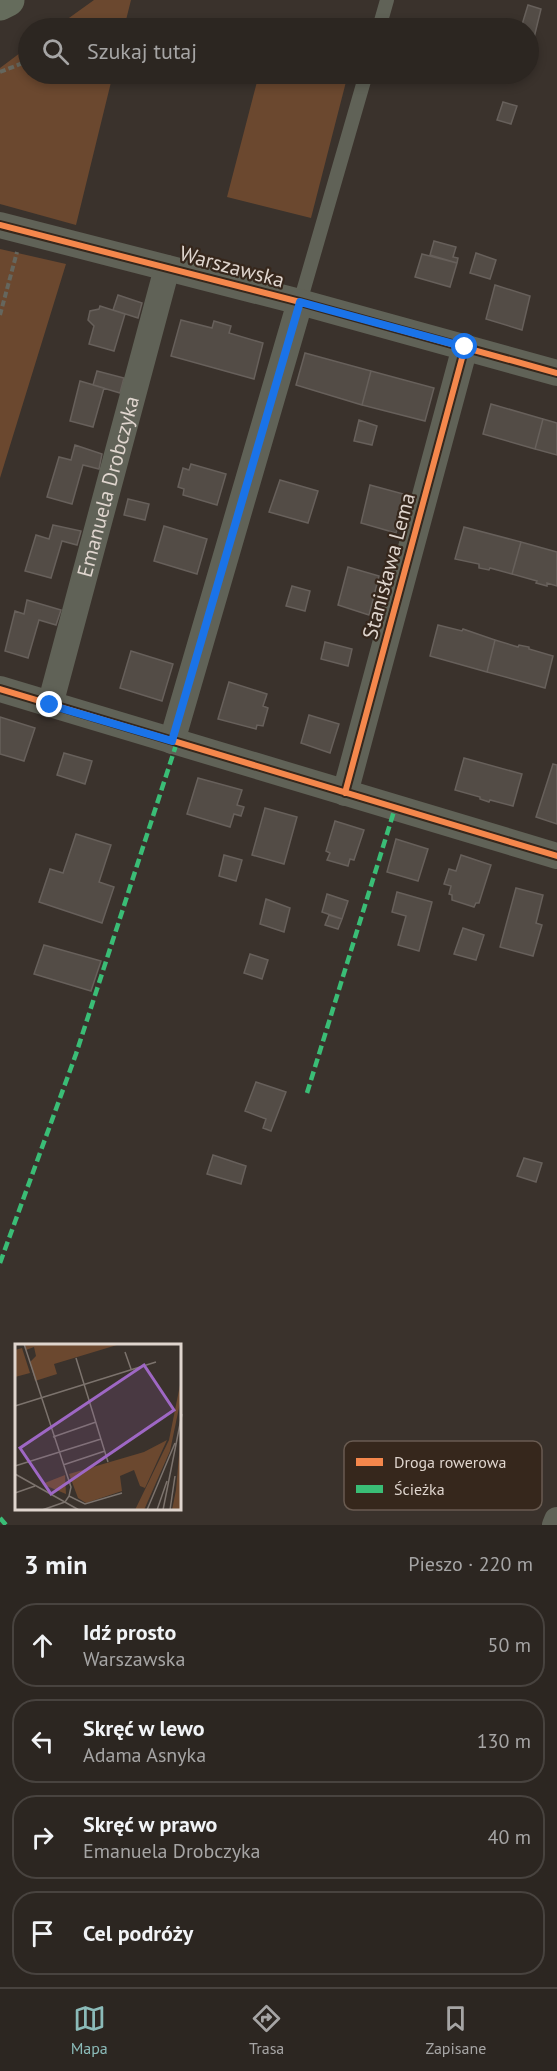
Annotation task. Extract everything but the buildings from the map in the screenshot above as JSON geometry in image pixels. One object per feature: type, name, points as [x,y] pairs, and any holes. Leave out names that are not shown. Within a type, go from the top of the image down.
[{"type":"main road","points":[[0,4],[8,0]]},
{"type":"street","name":"Warszawska","points":[[0,225],[300,302],[557,373]]},
{"type":"street","name":"Emanuela Drobczyka","points":[[50,705],[167,268]]},
{"type":"street","points":[[172,741],[300,302]]},
{"type":"street","name":"Stanisława Lema","points":[[345,793],[465,347]]},
{"type":"street","points":[[0,690],[557,856]]},
{"type":"street","points":[[555,1525],[557,1520]]},
{"type":"lane","points":[[382,18],[387,0]]},
{"type":"lane","points":[[300,302],[363,84]]},
{"type":"path","points":[[0,72],[18,65]]},
{"type":"path","points":[[0,315],[19,246]]},
{"type":"shaded area","points":[[94,0],[131,0],[126,18],[69,18]]},
{"type":"shaded area","points":[[18,54],[18,84],[111,84],[76,225],[0,204],[0,68]]},
{"type":"shaded area","points":[[256,84],[345,84],[311,218],[227,197]]},
{"type":"shaded area","points":[[0,249],[66,264],[0,478]]},
{"type":"marked path","points":[[0,1263],[76,1054],[177,742]]},
{"type":"marked path","points":[[307,1093],[395,808]]},
{"type":"marked path","points":[[0,1518],[6,1525]]},
{"type":"cycle path","points":[[0,225],[300,302],[557,373]]},
{"type":"cycle path","points":[[345,793],[465,347]]},
{"type":"cycle path","points":[[0,689],[557,856]]},
{"type":"route","points":[[50,705],[172,741],[300,302],[465,347]]}]
